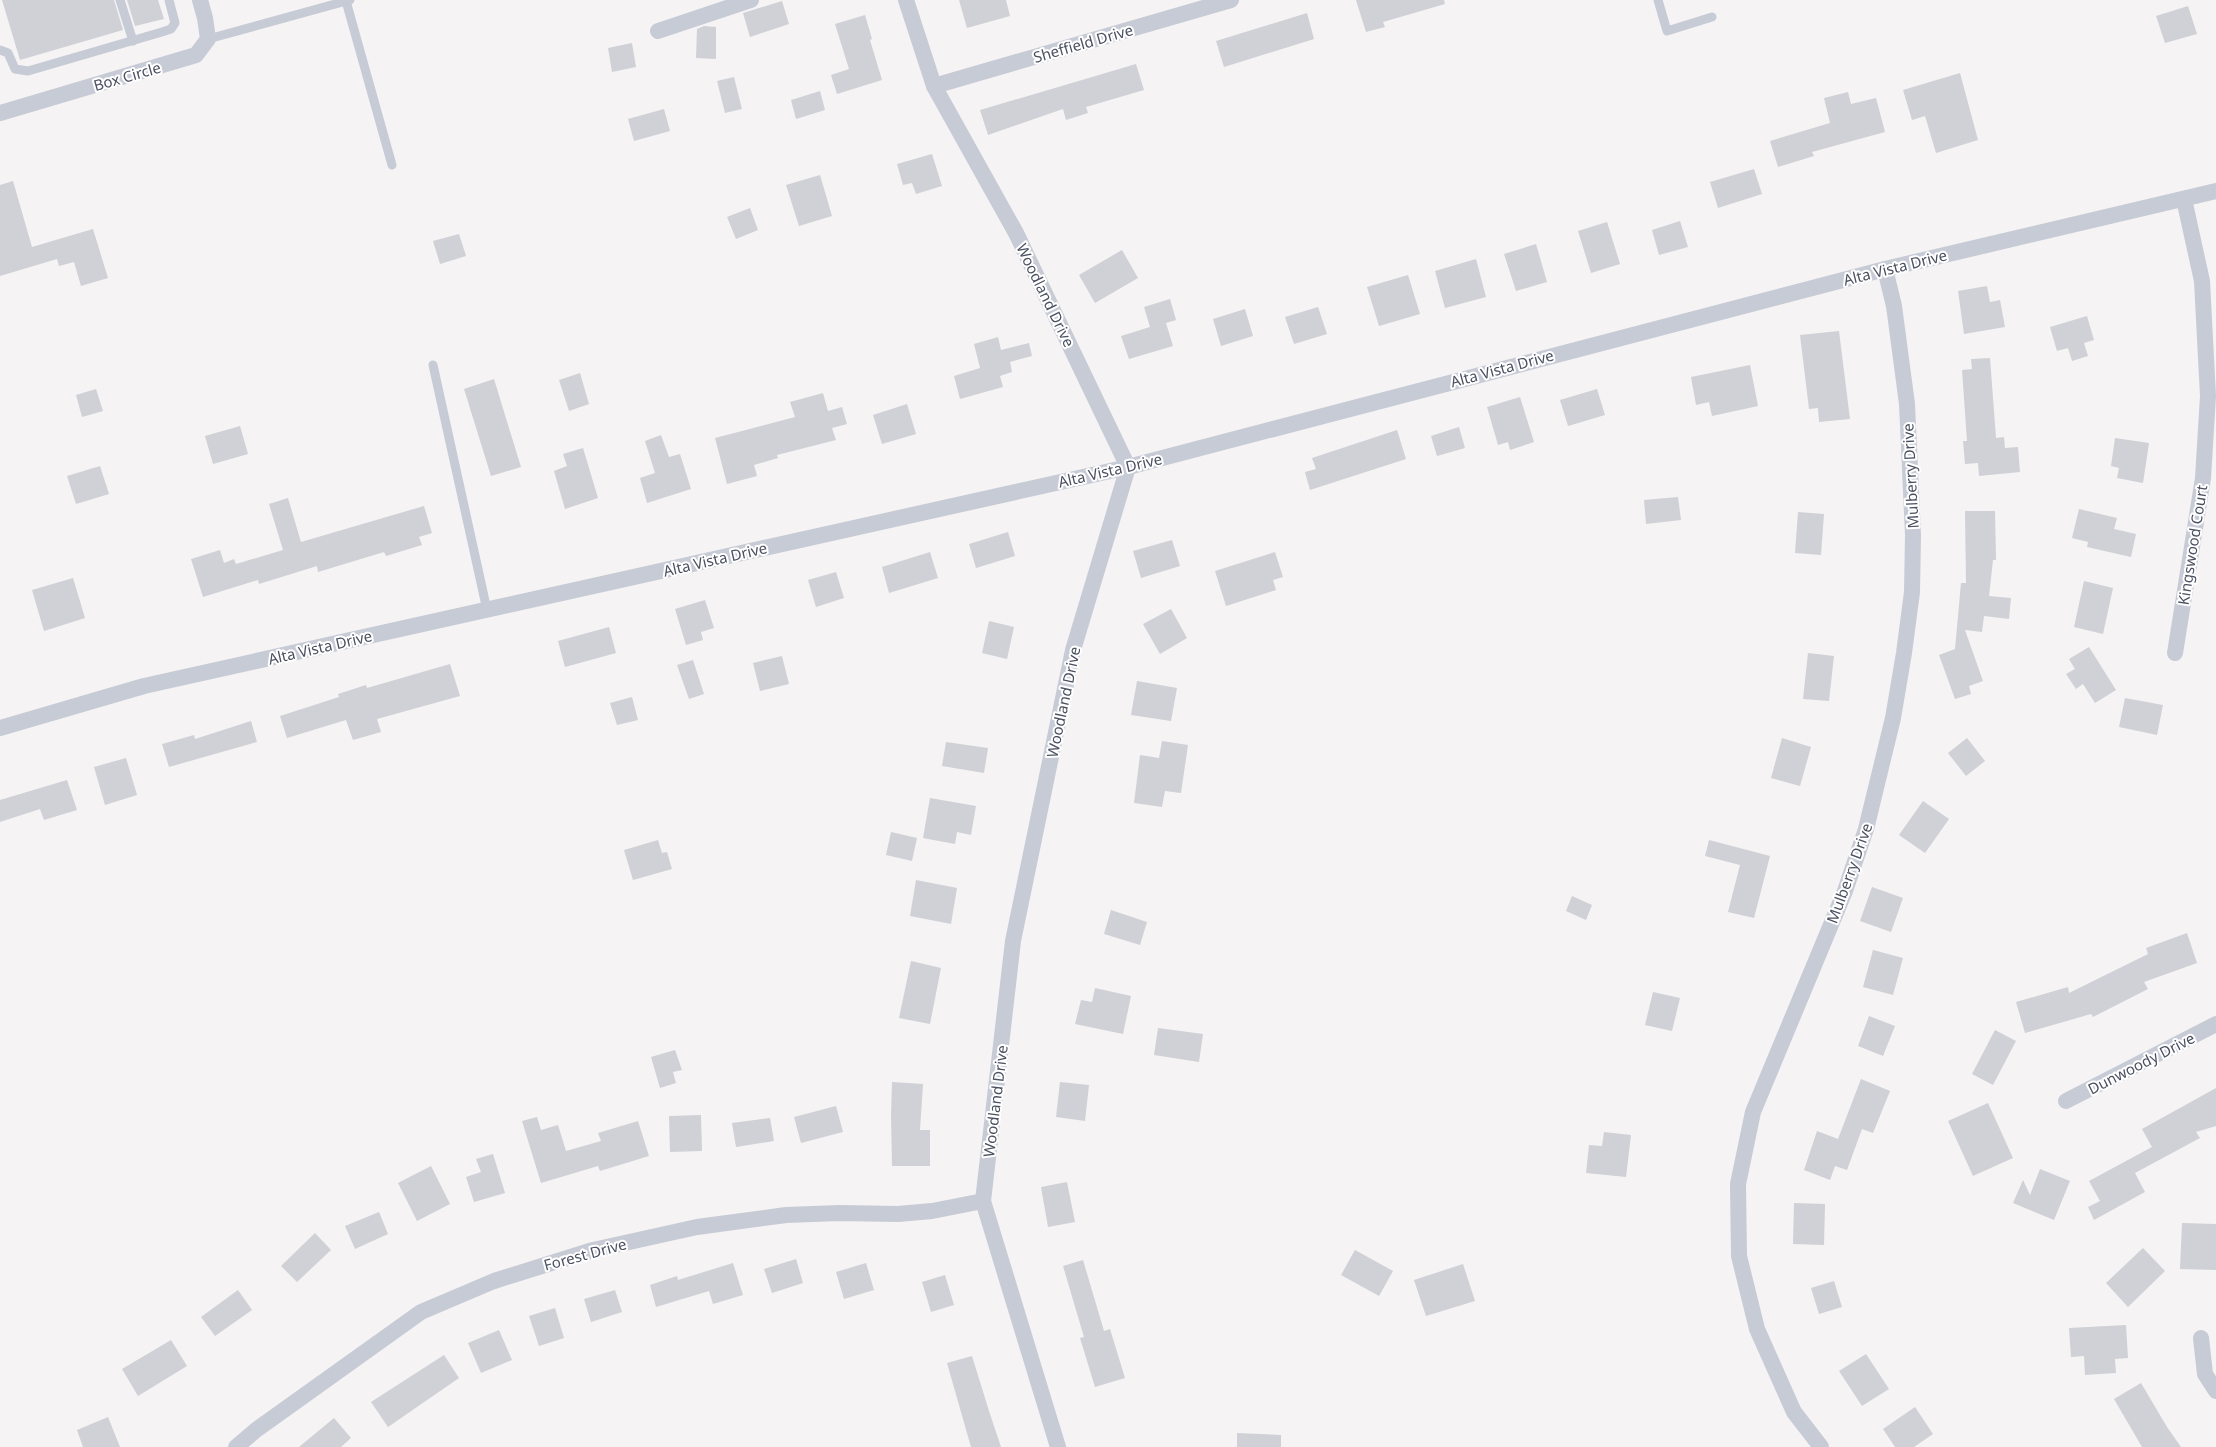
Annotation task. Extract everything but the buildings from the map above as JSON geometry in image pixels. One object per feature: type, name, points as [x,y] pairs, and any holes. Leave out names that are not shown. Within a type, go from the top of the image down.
[{"type":"street","points":[[200,0],[208,39]]},
{"type":"street","points":[[658,31],[751,0]]},
{"type":"street","name":"Woodland Drive","points":[[906,0],[934,86],[1016,233],[1128,466],[1073,650],[1013,941],[983,1201],[1058,1447]]},
{"type":"street","name":"Sheffield Drive","points":[[934,86],[1231,0]]},
{"type":"street","name":"Box Circle","points":[[0,113],[196,55],[208,39]]},
{"type":"street","name":"Alta Vista Drive","points":[[0,728],[144,686],[1128,466],[1886,269],[2216,191]]},
{"type":"street","name":"Kingswood Court","points":[[2176,653],[2203,478],[2208,396],[2202,280],[2184,199]]},
{"type":"street","name":"Mulberry Drive","points":[[1821,1447],[1794,1412],[1757,1329],[1740,1256],[1738,1184],[1753,1112],[1845,891],[1866,829],[1893,718],[1904,653],[1912,592],[1913,535],[1907,404],[1894,306],[1886,269]]},
{"type":"street","name":"Dunwoody Drive","points":[[2066,1101],[2216,1024]]},
{"type":"street","name":"Forest Drive","points":[[236,1447],[256,1430],[421,1312],[494,1281],[593,1250],[697,1227],[786,1215],[924,1212],[983,1201]]},
{"type":"street","points":[[2201,1338],[2205,1374],[2216,1391]]},
{"type":"lane","points":[[120,0],[133,41]]},
{"type":"lane","points":[[0,50],[8,53],[15,69],[28,71],[133,41],[171,28],[175,23],[169,0]]},
{"type":"lane","points":[[1658,0],[1667,31],[1712,18]]},
{"type":"lane","points":[[208,39],[348,1],[392,165]]},
{"type":"lane","points":[[433,365],[488,610]]}]
